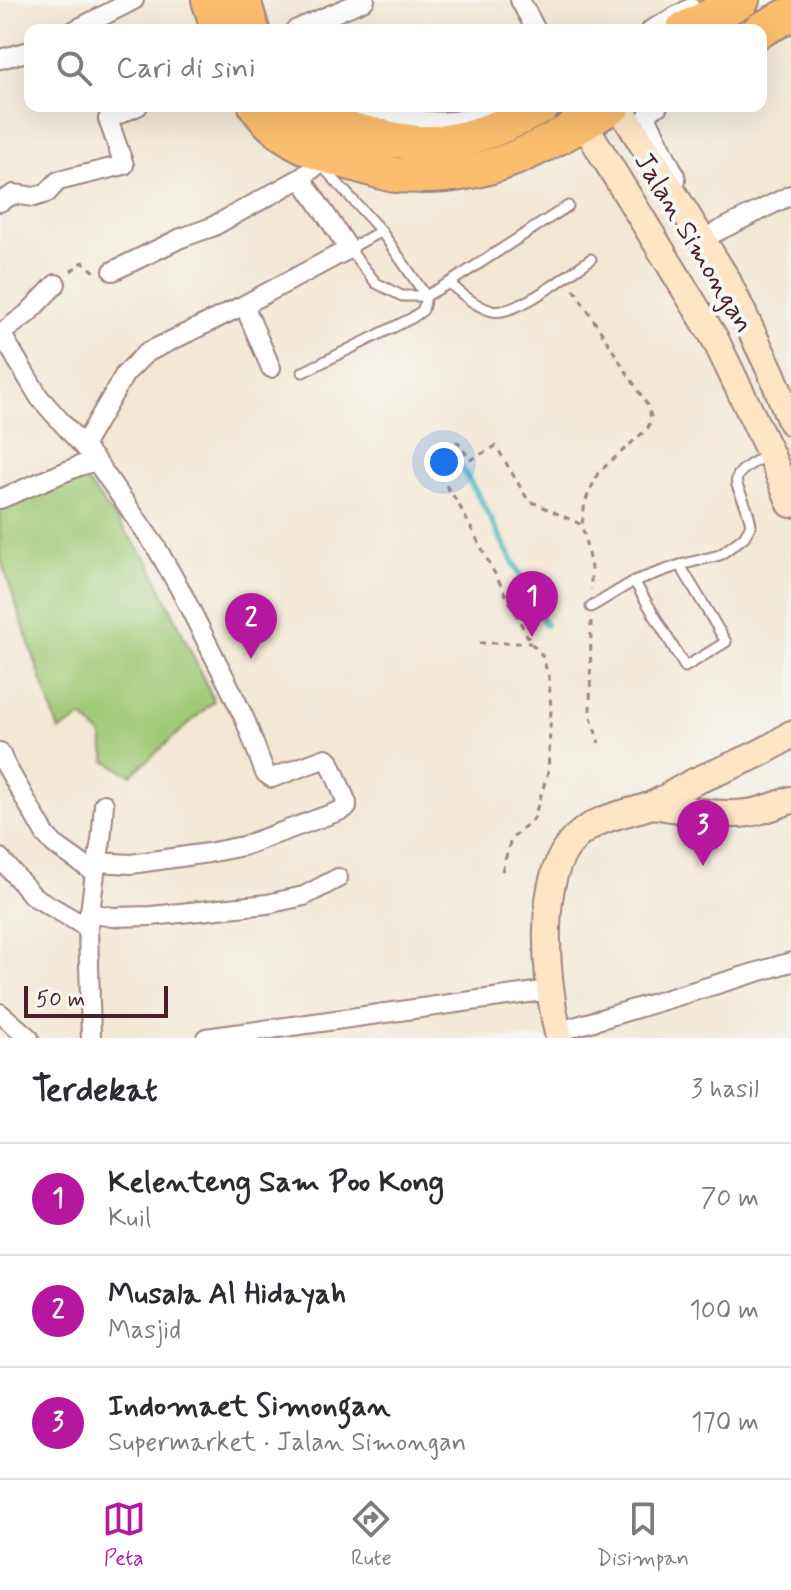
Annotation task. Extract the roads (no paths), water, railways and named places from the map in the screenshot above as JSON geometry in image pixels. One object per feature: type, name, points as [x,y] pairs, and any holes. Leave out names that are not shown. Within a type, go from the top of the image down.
[{"type":"highway","points":[[209,0],[217,24]]},
{"type":"highway","points":[[243,0],[250,24]]},
{"type":"highway","points":[[695,24],[742,0]]},
{"type":"highway","points":[[767,26],[791,14]]},
{"type":"highway","points":[[260,112],[287,136],[320,156],[396,175],[435,176],[481,170],[531,152],[578,114]]},
{"type":"highway","points":[[304,112],[310,117],[320,156]]},
{"type":"highway","points":[[320,156],[447,142],[507,124],[531,112]]},
{"type":"main road","name":"Jalan Simongan","points":[[620,112],[726,278],[791,422]]},
{"type":"main road","name":"Jalan Simongan","points":[[578,114],[714,337],[791,504]]},
{"type":"main road","points":[[558,1035],[550,990],[548,940],[551,885],[557,865],[575,838],[601,820],[652,805],[791,734]]},
{"type":"main road","points":[[652,805],[700,812],[748,813],[791,800]]},
{"type":"street","points":[[87,24],[134,0]]},
{"type":"street","points":[[309,24],[365,0]]},
{"type":"street","points":[[520,0],[533,24]]},
{"type":"street","points":[[662,24],[706,0]]},
{"type":"street","points":[[767,45],[791,31]]},
{"type":"street","points":[[0,59],[24,53]]},
{"type":"street","points":[[0,202],[14,194],[34,197],[47,193],[58,181],[124,165],[108,119],[124,112]]},
{"type":"street","points":[[113,271],[181,238],[212,227],[320,156],[351,114],[359,112]]},
{"type":"street","points":[[378,112],[442,121],[465,120],[497,112]]},
{"type":"street","points":[[649,112],[647,118],[676,178],[672,191]]},
{"type":"street","points":[[83,446],[125,374],[146,353],[349,249],[320,156]]},
{"type":"street","points":[[702,239],[791,195]]},
{"type":"street","points":[[0,752],[45,834],[54,844],[96,867],[243,846],[347,807],[326,758],[272,778],[265,773],[246,722],[156,547],[96,461],[39,397],[0,333],[27,314],[56,284]]},
{"type":"street","points":[[244,305],[271,368]]},
{"type":"street","points":[[0,499],[96,461]]},
{"type":"street","points":[[91,1038],[88,921],[104,804]]},
{"type":"street","points":[[0,858],[33,896],[88,921],[267,904],[304,896],[338,878]]},
{"type":"street","points":[[558,1035],[791,962]]},
{"type":"street","points":[[206,1038],[550,990]]},
{"type":"street","points":[[0,1013],[29,1038]]},
{"type":"lane","points":[[303,372],[412,318],[423,310],[426,296],[381,231],[320,156]]},
{"type":"lane","points":[[381,231],[349,249],[376,283],[402,296],[426,296],[568,206]]},
{"type":"lane","points":[[449,283],[475,304],[493,312],[504,312],[519,306],[591,259]]},
{"type":"lane","points":[[591,607],[634,581],[720,555],[744,537],[751,525],[749,512],[735,480],[747,465],[770,453]]},
{"type":"lane","points":[[634,581],[685,667],[726,642],[680,565]]},
{"type":"waterway","points":[[454,455],[546,625]]},
{"type":"place","name":"Kelenteng Sam Poo Kong","points":[[532,637]]},
{"type":"place","name":"Musala Al Hidayah","points":[[251,659]]},
{"type":"place","name":"Indomaet Simongan","points":[[703,866]]}]
